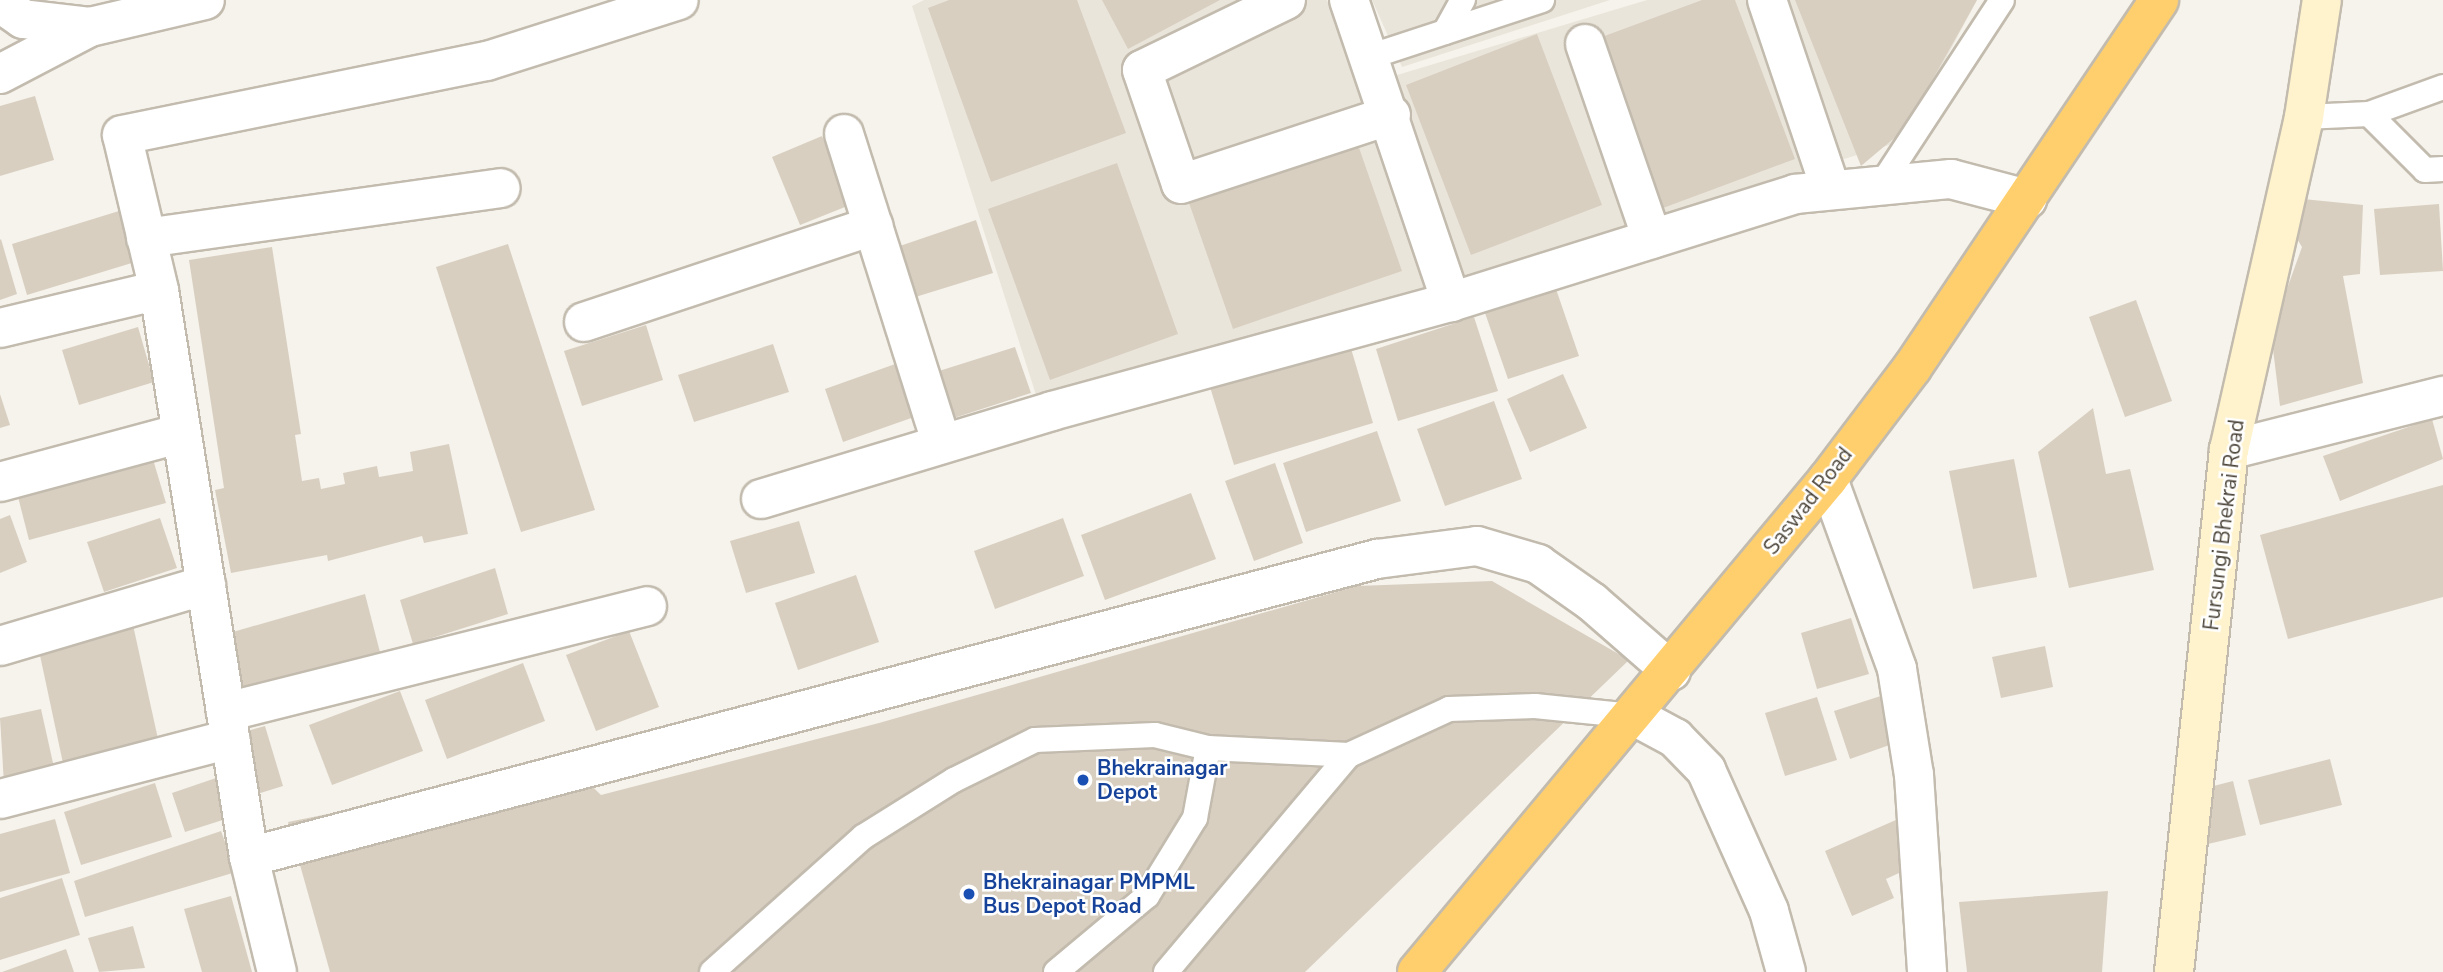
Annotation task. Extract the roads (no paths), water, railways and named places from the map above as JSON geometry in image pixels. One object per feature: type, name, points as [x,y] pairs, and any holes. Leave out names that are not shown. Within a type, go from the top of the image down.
[{"type":"highway","name":"Saswad Road","points":[[1417,972],[1634,716],[1828,479],[2027,200],[2160,0]]},
{"type":"street","points":[[0,74],[90,27],[205,0]]},
{"type":"street","points":[[277,972],[249,857],[159,290],[122,135],[487,61],[679,0]]},
{"type":"street","points":[[1286,0],[1142,70],[1181,184],[1391,115]]},
{"type":"street","points":[[1349,0],[1372,56],[1451,302]]},
{"type":"street","points":[[1767,0],[1831,190]]},
{"type":"street","points":[[0,3],[23,19],[90,27]]},
{"type":"street","name":"Fursungi Bhekrai Road","points":[[2174,972],[2229,450],[2304,117],[2315,3]]},
{"type":"street","points":[[1585,44],[1652,239]]},
{"type":"street","points":[[844,134],[942,444]]},
{"type":"street","points":[[761,499],[942,444],[1451,302],[1795,194],[1883,182],[1951,179],[2027,200]]},
{"type":"street","points":[[146,238],[500,188]]},
{"type":"street","points":[[584,322],[873,226]]},
{"type":"street","points":[[0,328],[159,290]]},
{"type":"street","points":[[2229,450],[2443,396]]},
{"type":"street","points":[[0,482],[181,433]]},
{"type":"street","points":[[1828,479],[1897,668],[1914,775],[1927,972]]},
{"type":"street","points":[[249,857],[1377,559],[1477,546],[1538,564],[1592,602],[1671,671]]},
{"type":"street","points":[[0,646],[206,585]]},
{"type":"street","points":[[0,799],[228,725],[647,606]]},
{"type":"street","points":[[1634,716],[1675,738],[1706,770],[1769,911],[1786,972]]},
{"type":"lane","points":[[1445,32],[1463,0]]},
{"type":"lane","points":[[1372,56],[1542,0]]},
{"type":"lane","points":[[1883,182],[2002,0]]},
{"type":"lane","points":[[2304,117],[2332,120],[2369,114],[2443,88]]},
{"type":"lane","points":[[2369,114],[2425,170],[2443,169]]},
{"type":"lane","points":[[1166,972],[1349,755],[1449,709],[1535,706],[1634,716]]},
{"type":"lane","points":[[712,972],[863,836],[954,780],[1035,740],[1155,736],[1208,748],[1349,755]]},
{"type":"lane","points":[[1056,972],[1147,897],[1195,818],[1208,748]]},
{"type":"place","name":"Bhekrainagar Depot","points":[[1083,780]]},
{"type":"place","name":"Bhekrainagar PMPML Bus Depot Road","points":[[969,894]]}]
